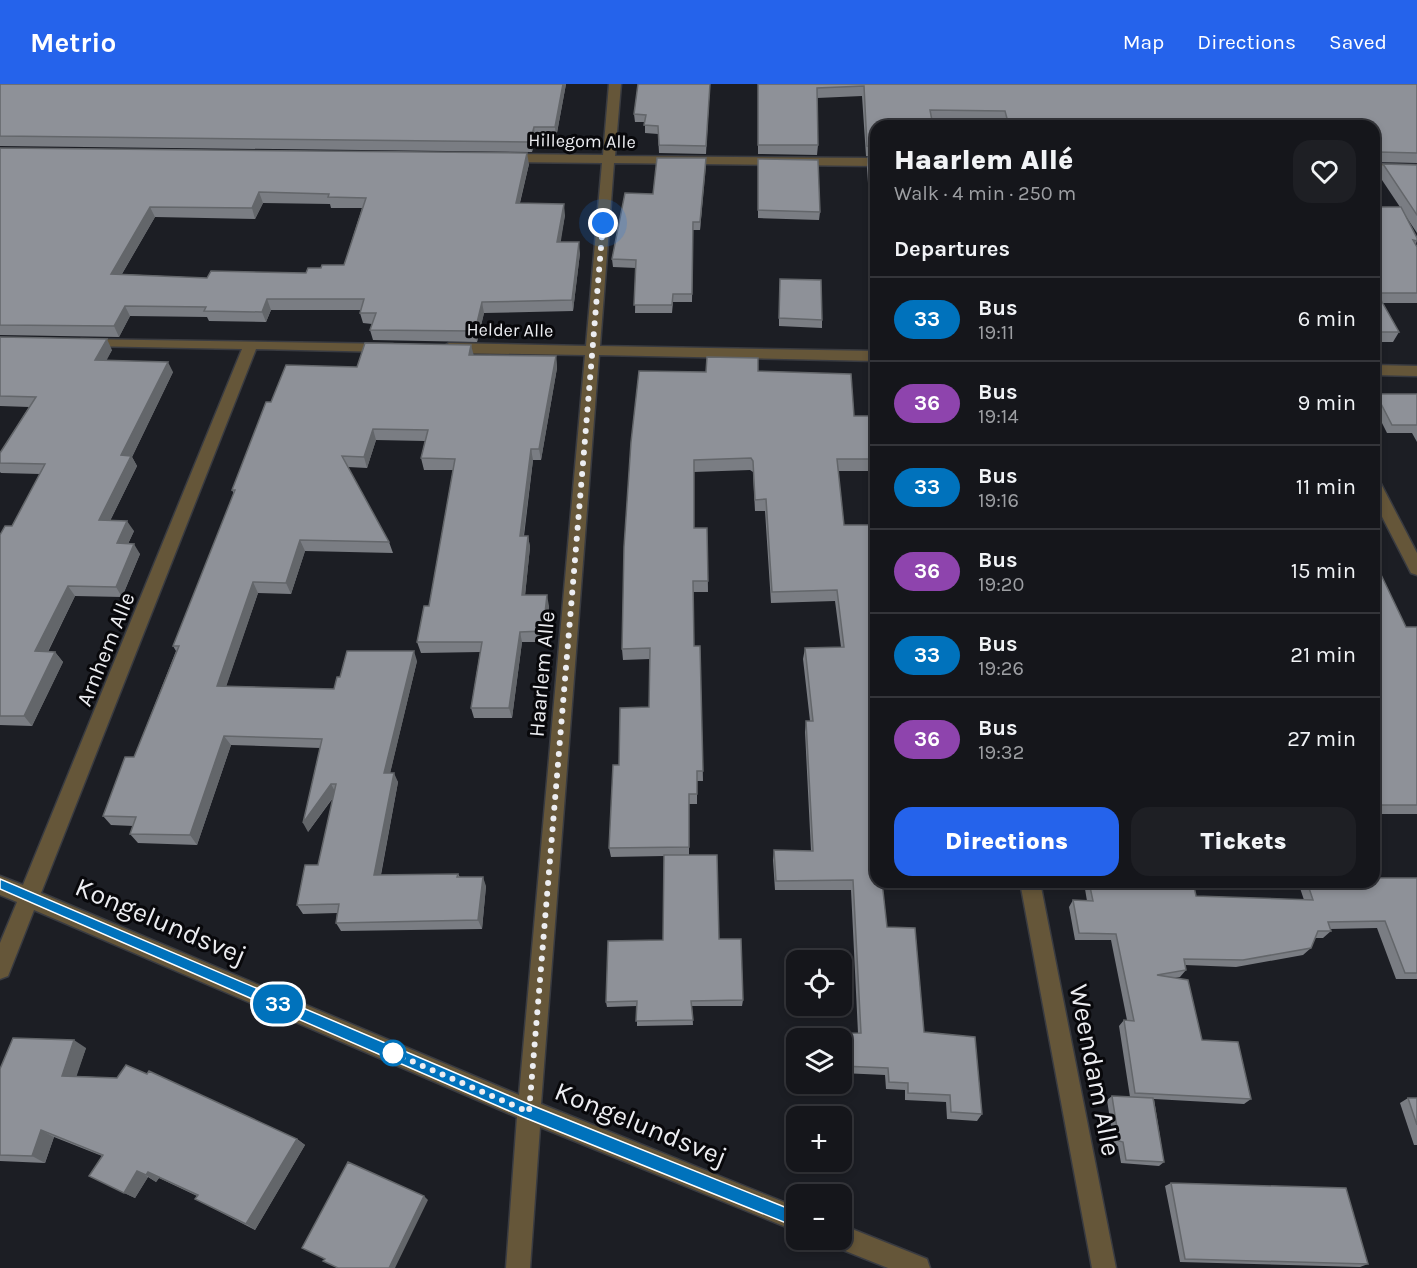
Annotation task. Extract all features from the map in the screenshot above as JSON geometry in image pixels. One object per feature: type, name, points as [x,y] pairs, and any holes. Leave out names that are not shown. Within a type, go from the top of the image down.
[{"type":"street","name":"Haarlem Alle","points":[[518,1268],[615,84]]},
{"type":"street","name":"Hillegom Alle","points":[[489,158],[870,162]]},
{"type":"street","points":[[1380,168],[1417,169]]},
{"type":"street","points":[[72,342],[404,348]]},
{"type":"street","name":"Arnhem Alle","points":[[0,969],[251,345]]},
{"type":"street","name":"Helder Alle","points":[[439,348],[870,356]]},
{"type":"street","points":[[1380,370],[1417,371]]},
{"type":"street","points":[[1380,498],[1417,569]]},
{"type":"street","name":"Kongelundsvej","points":[[0,885],[529,1112],[786,1215]]},
{"type":"street","name":"Weendam Alle","points":[[1030,888],[1104,1268]]},
{"type":"street","points":[[852,1241],[918,1268]]},
{"type":"building","points":[[0,84],[563,84],[555,127],[534,127],[530,142],[0,136]]},
{"type":"building","points":[[638,84],[710,84],[706,146],[659,145],[658,126],[644,125],[646,115],[634,114]]},
{"type":"building","points":[[758,84],[1417,84],[1417,153],[1380,152],[1380,120],[1007,120],[1005,111],[930,110],[932,120],[870,120],[870,146],[867,146],[864,86],[817,88],[818,145],[758,145]]},
{"type":"building","points":[[0,148],[527,153],[516,203],[564,204],[557,242],[579,242],[572,300],[482,302],[475,331],[370,330],[376,313],[360,313],[364,299],[267,299],[262,312],[204,311],[206,307],[125,306],[114,326],[0,325]],"holes":[[[259,192],[329,194],[328,197],[366,198],[344,265],[322,265],[321,268],[308,268],[306,273],[211,271],[207,278],[111,274],[150,207],[252,208]]]},
{"type":"building","points":[[657,158],[706,158],[700,222],[693,222],[692,294],[673,294],[672,305],[634,305],[636,260],[612,259],[625,193],[653,194]]},
{"type":"building","points":[[868,158],[870,158],[870,188]]},
{"type":"building","points":[[758,159],[818,160],[820,212],[758,210]]},
{"type":"building","points":[[1383,164],[1417,165],[1417,215]]},
{"type":"building","points":[[1380,207],[1401,207],[1417,238],[1417,241],[1413,240],[1417,247],[1417,293],[1380,293]]},
{"type":"building","points":[[780,279],[821,280],[822,320],[779,318]]},
{"type":"building","points":[[1380,298],[1399,332],[1380,332]]},
{"type":"building","points":[[0,337],[107,339],[95,360],[168,362],[121,455],[131,456],[99,520],[127,521],[117,543],[134,544],[116,587],[68,586],[35,651],[55,652],[24,716],[0,716],[0,535],[5,526],[12,526],[45,464],[0,463],[0,453],[36,397],[0,396]]},
{"type":"building","points":[[365,343],[471,345],[469,355],[556,356],[539,449],[531,449],[520,536],[528,536],[522,595],[547,595],[543,631],[520,632],[509,708],[471,708],[482,642],[417,642],[424,606],[429,606],[455,459],[421,458],[428,430],[373,429],[364,457],[342,456],[389,542],[300,540],[286,583],[253,582],[217,686],[334,689],[347,651],[414,651],[384,773],[394,773],[374,875],[458,874],[457,877],[483,877],[478,920],[336,923],[339,904],[297,905],[305,865],[318,865],[336,784],[331,784],[303,823],[322,739],[224,736],[190,835],[130,834],[136,817],[103,816],[125,757],[134,757],[179,646],[173,646],[235,490],[232,490],[266,402],[271,402],[286,365],[357,367]]},
{"type":"building","points":[[707,357],[758,358],[758,371],[851,374],[854,416],[870,416],[870,459],[837,459],[844,525],[870,525],[870,888],[883,888],[887,927],[915,928],[924,1032],[975,1037],[982,1114],[951,1112],[950,1095],[908,1093],[908,1083],[889,1082],[888,1068],[852,1066],[852,1033],[861,1033],[853,880],[776,881],[774,850],[813,851],[806,721],[813,721],[805,648],[844,647],[837,590],[772,592],[766,499],[755,500],[751,458],[694,460],[694,528],[707,528],[708,581],[693,581],[694,646],[700,646],[703,771],[697,771],[697,794],[689,794],[689,847],[609,848],[613,765],[619,765],[620,708],[649,707],[650,648],[622,649],[624,547],[631,442],[639,371],[706,372]]},
{"type":"building","points":[[1380,394],[1417,394],[1417,425],[1392,425],[1380,402]]},
{"type":"building","points":[[1380,573],[1406,627],[1417,627],[1417,805],[1380,805]]},
{"type":"building","points":[[664,855],[717,855],[719,939],[741,939],[743,1000],[691,1001],[693,1020],[636,1021],[637,1001],[606,1002],[608,941],[663,940]]},
{"type":"building","points":[[1380,878],[1417,878],[1417,973],[1405,973],[1385,921],[1328,922],[1331,931],[1318,931],[1311,948],[1243,960],[1184,959],[1186,970],[1157,975],[1188,980],[1202,1040],[1238,1042],[1251,1099],[1135,1093],[1124,1020],[1134,1021],[1116,934],[1079,933],[1073,900],[1093,901],[1090,888],[1194,888],[1196,896],[1313,900],[1309,888],[1380,888]]},
{"type":"building","points":[[13,1038],[74,1040],[62,1076],[117,1078],[126,1065],[147,1074],[149,1071],[297,1139],[246,1224],[195,1199],[198,1195],[148,1172],[146,1175],[137,1171],[124,1193],[89,1176],[103,1155],[41,1130],[32,1156],[0,1155],[0,1069]]},
{"type":"building","points":[[1112,1096],[1153,1098],[1164,1162],[1126,1160],[1123,1142],[1119,1141]]},
{"type":"building","points":[[1408,1098],[1417,1098],[1417,1125]]},
{"type":"building","points":[[348,1162],[424,1196],[389,1268],[338,1268],[302,1248]]},
{"type":"building","points":[[1171,1183],[1346,1188],[1368,1264],[1185,1259]]},
{"type":"bus line","name":"33","points":[[0,885],[529,1112],[786,1215]]},
{"type":"route","points":[[393,1053],[529,1112],[603,223]]}]
